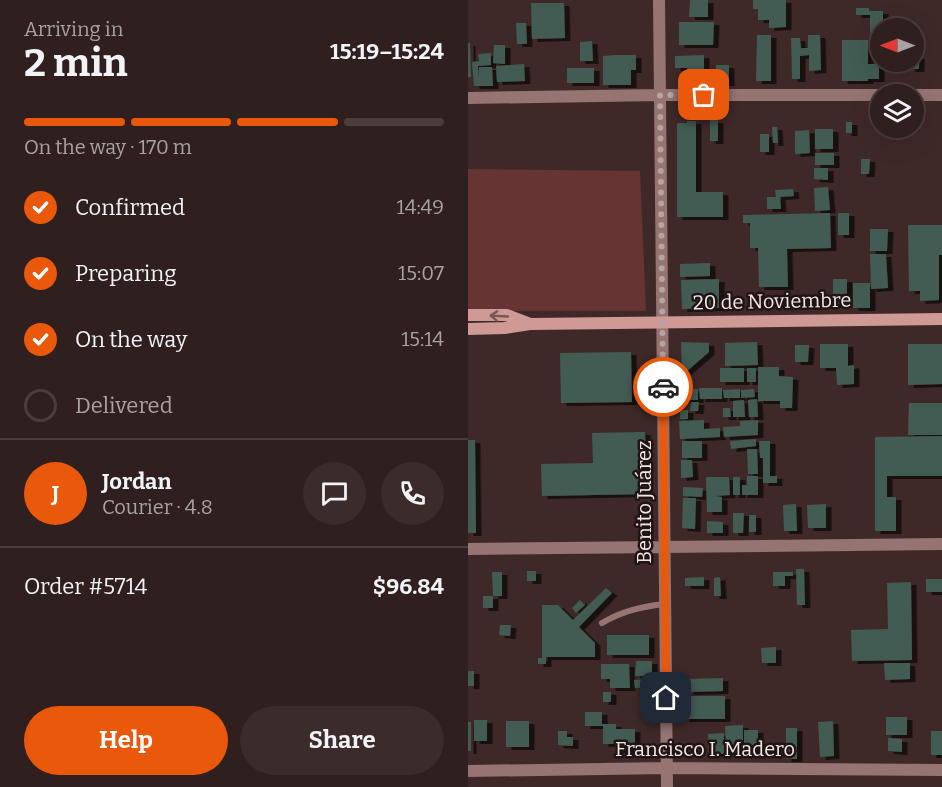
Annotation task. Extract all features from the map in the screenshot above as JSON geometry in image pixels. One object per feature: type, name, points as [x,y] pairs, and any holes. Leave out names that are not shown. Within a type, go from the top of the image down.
[{"type":"main road","name":"20 de Noviembre","points":[[468,315],[507,315],[530,324]]},
{"type":"main road","name":"20 de Noviembre","points":[[468,329],[504,328],[530,324],[942,319]]},
{"type":"street","name":"Benito Juárez","points":[[659,0],[667,787]]},
{"type":"street","points":[[468,98],[870,95]]},
{"type":"street","points":[[924,95],[942,95]]},
{"type":"street","points":[[468,549],[942,544]]},
{"type":"street","name":"Francisco I. Madero","points":[[468,771],[666,768],[942,770]]},
{"type":"lane","points":[[602,623],[627,611],[664,604]]},
{"type":"shaded area","points":[[468,169],[640,171],[646,311],[468,311]]},
{"type":"building","points":[[690,0],[708,0],[708,17],[689,17]]},
{"type":"building","points":[[753,0],[786,0],[786,27],[769,28],[769,20],[758,20],[758,9],[753,9]]},
{"type":"building","points":[[531,3],[564,3],[565,38],[532,39]]},
{"type":"building","points":[[856,8],[883,11],[883,18],[856,15]]},
{"type":"building","points":[[679,22],[714,22],[713,45],[679,45]]},
{"type":"building","points":[[516,23],[526,23],[527,44],[517,44]]},
{"type":"building","points":[[757,35],[771,35],[771,81],[756,81]]},
{"type":"building","points":[[808,35],[820,35],[821,70],[809,71],[809,55],[800,56],[800,79],[792,79],[791,38],[800,38],[801,48],[808,48]]},
{"type":"building","points":[[842,40],[868,40],[870,72],[879,72],[879,79],[842,81]]},
{"type":"building","points":[[592,41],[593,61],[580,61],[580,42]]},
{"type":"building","points":[[468,43],[470,43],[471,77],[468,77]]},
{"type":"building","points":[[494,45],[505,45],[505,64],[493,63]]},
{"type":"building","points":[[491,53],[491,65],[478,66],[478,79],[479,67],[492,67],[493,86],[474,86],[472,62],[479,61],[478,54]]},
{"type":"building","points":[[636,55],[636,70],[631,70],[631,85],[603,85],[603,56]]},
{"type":"building","points":[[704,55],[704,76],[688,76],[687,68],[675,68],[675,56]]},
{"type":"building","points":[[524,64],[525,81],[497,82],[496,66]]},
{"type":"building","points":[[716,65],[729,65],[729,83],[716,83]]},
{"type":"building","points":[[567,68],[594,68],[594,83],[567,83]]},
{"type":"building","points":[[710,120],[718,120],[718,141],[710,141]]},
{"type":"building","points":[[687,121],[696,121],[696,192],[723,192],[723,217],[677,217],[677,123],[687,123]]},
{"type":"building","points":[[846,122],[852,122],[852,133],[846,133]]},
{"type":"building","points":[[772,127],[777,127],[778,143],[773,143]]},
{"type":"building","points":[[815,129],[833,129],[833,149],[815,149]]},
{"type":"building","points":[[809,130],[810,153],[795,154],[795,131]]},
{"type":"building","points":[[760,134],[769,134],[769,152],[760,152]]},
{"type":"building","points":[[815,153],[834,153],[834,165],[815,165]]},
{"type":"building","points":[[861,159],[870,159],[869,174],[861,174]]},
{"type":"building","points":[[814,168],[828,168],[828,180],[814,179]]},
{"type":"building","points":[[828,187],[830,210],[815,211],[814,188]]},
{"type":"building","points":[[793,189],[794,196],[780,197],[781,209],[767,209],[767,197],[776,197],[775,190]]},
{"type":"building","points":[[830,213],[831,248],[787,249],[788,287],[759,287],[758,248],[750,248],[750,223],[743,223],[743,215]]},
{"type":"building","points":[[838,213],[849,213],[849,235],[838,235]]},
{"type":"building","points":[[908,225],[942,225],[939,300],[920,301],[920,291],[909,291]]},
{"type":"building","points":[[870,229],[888,229],[887,251],[870,251]]},
{"type":"building","points":[[870,254],[886,254],[888,288],[871,289]]},
{"type":"building","points":[[710,263],[710,276],[680,277],[680,264]]},
{"type":"building","points":[[719,279],[719,308],[682,309],[681,280]]},
{"type":"building","points":[[833,279],[847,279],[847,305],[833,305]]},
{"type":"building","points":[[853,283],[870,283],[870,308],[853,308]]},
{"type":"building","points":[[681,342],[709,343],[709,352],[682,373]]},
{"type":"building","points":[[757,342],[758,365],[725,366],[725,343]]},
{"type":"building","points":[[820,344],[848,344],[848,366],[854,365],[854,384],[837,385],[836,368],[820,368]]},
{"type":"building","points":[[908,344],[942,344],[942,384],[908,385]]},
{"type":"building","points":[[795,345],[809,345],[808,362],[795,362]]},
{"type":"building","points":[[631,352],[632,402],[561,403],[560,353]]},
{"type":"building","points":[[758,367],[779,367],[779,376],[793,377],[792,408],[780,408],[780,401],[758,401]]},
{"type":"building","points":[[720,368],[744,368],[744,382],[720,382]]},
{"type":"building","points":[[747,368],[756,368],[756,382],[747,382]]},
{"type":"building","points":[[699,388],[722,388],[722,399],[700,399]]},
{"type":"building","points":[[698,389],[698,400],[684,400],[684,391]]},
{"type":"building","points":[[740,389],[740,398],[724,398],[723,390]]},
{"type":"building","points":[[754,389],[755,397],[741,398],[741,390]]},
{"type":"building","points":[[757,399],[758,417],[749,417],[748,400]]},
{"type":"building","points":[[744,400],[745,417],[733,417],[733,401]]},
{"type":"building","points":[[691,402],[699,402],[698,411],[690,411]]},
{"type":"building","points":[[909,403],[942,403],[942,435],[908,435]]},
{"type":"building","points":[[723,408],[730,408],[731,417],[723,417]]},
{"type":"building","points":[[680,410],[688,410],[688,419],[680,419]]},
{"type":"building","points":[[704,420],[704,429],[720,428],[720,437],[680,439],[679,421]]},
{"type":"building","points":[[758,420],[758,435],[724,437],[723,427],[740,426],[740,421]]},
{"type":"building","points":[[645,432],[647,494],[542,496],[541,464],[593,463],[592,433]]},
{"type":"building","points":[[942,436],[942,476],[887,476],[887,497],[896,497],[896,531],[875,531],[875,437]]},
{"type":"building","points":[[756,439],[756,446],[731,449],[730,441]]},
{"type":"building","points":[[468,440],[475,440],[476,533],[468,533]]},
{"type":"building","points":[[682,441],[702,441],[702,458],[682,458]]},
{"type":"building","points":[[759,441],[770,441],[770,476],[777,476],[777,483],[763,483],[763,458],[760,458]]},
{"type":"building","points":[[747,449],[757,449],[758,474],[748,474]]},
{"type":"building","points":[[681,460],[692,460],[693,477],[681,478]]},
{"type":"building","points":[[747,476],[758,476],[758,495],[742,495],[742,485],[747,485]]},
{"type":"building","points":[[706,477],[729,477],[730,495],[715,496],[722,497],[722,512],[707,512]]},
{"type":"building","points":[[733,477],[740,477],[740,495],[733,495]]},
{"type":"building","points":[[683,487],[703,488],[702,497],[683,496]]},
{"type":"building","points":[[683,498],[696,498],[695,529],[682,528]]},
{"type":"building","points":[[796,504],[797,531],[784,531],[783,505]]},
{"type":"building","points":[[826,504],[826,528],[808,528],[807,505]]},
{"type":"building","points":[[733,513],[744,513],[743,533],[733,533]]},
{"type":"building","points":[[749,515],[756,515],[756,532],[749,532]]},
{"type":"building","points":[[707,521],[723,522],[723,533],[707,533]]},
{"type":"building","points":[[796,569],[804,569],[805,605],[797,605]]},
{"type":"building","points":[[527,571],[536,571],[536,581],[527,581]]},
{"type":"building","points":[[492,572],[502,572],[502,596],[493,596]]},
{"type":"building","points":[[773,572],[793,572],[793,576],[785,576],[785,586],[773,586]]},
{"type":"building","points":[[704,577],[704,586],[685,586],[685,578]]},
{"type":"building","points":[[720,577],[721,596],[714,596],[714,578]]},
{"type":"building","points":[[926,579],[942,579],[942,592],[926,592]]},
{"type":"building","points":[[911,582],[912,660],[852,661],[851,630],[888,629],[887,583]]},
{"type":"building","points":[[606,588],[612,593],[579,627],[595,643],[595,657],[546,657],[546,664],[538,664],[538,658],[542,658],[542,605],[558,605],[573,620]]},
{"type":"building","points":[[483,596],[493,596],[493,608],[483,608]]},
{"type":"building","points":[[580,600],[585,605],[576,613],[572,608]]},
{"type":"building","points":[[500,625],[511,625],[510,636],[499,635]]},
{"type":"building","points":[[607,635],[649,635],[649,655],[607,655]]},
{"type":"building","points":[[776,647],[776,663],[762,663],[761,648]]},
{"type":"building","points":[[636,661],[652,661],[652,676],[635,676]]},
{"type":"building","points":[[884,663],[910,663],[910,679],[885,680]]},
{"type":"building","points":[[601,664],[629,664],[630,688],[610,688],[610,679],[601,679]]},
{"type":"building","points":[[468,671],[474,671],[474,686],[468,686]]},
{"type":"building","points":[[723,678],[723,691],[688,692],[687,679]]},
{"type":"building","points":[[652,679],[653,687],[635,688],[634,680]]},
{"type":"building","points":[[603,692],[611,692],[611,702],[603,702]]},
{"type":"building","points":[[684,696],[725,696],[725,719],[684,719]]},
{"type":"building","points":[[585,712],[602,712],[602,724],[616,724],[616,729],[635,729],[635,750],[615,750],[615,744],[603,744],[603,726],[585,726]]},
{"type":"building","points":[[886,717],[907,717],[907,735],[886,735]]},
{"type":"building","points":[[474,720],[487,720],[487,741],[474,741]]},
{"type":"building","points":[[506,721],[529,721],[529,747],[506,747]]},
{"type":"building","points":[[833,721],[834,756],[820,757],[818,722]]},
{"type":"building","points":[[468,722],[471,722],[471,751],[468,751]]},
{"type":"building","points":[[743,725],[743,744],[726,745],[725,726]]},
{"type":"building","points":[[786,728],[797,728],[797,759],[786,759]]},
{"type":"building","points":[[744,730],[758,730],[758,750],[744,750]]},
{"type":"building","points":[[558,731],[567,731],[567,737],[573,737],[573,746],[558,745]]},
{"type":"building","points":[[931,731],[942,731],[942,755],[931,755]]},
{"type":"building","points":[[724,733],[724,754],[709,754],[708,734]]},
{"type":"building","points":[[888,738],[902,739],[902,752],[888,751]]},
{"type":"way so far","points":[[663,387],[660,95],[704,95]]},
{"type":"route","points":[[663,387],[666,698]]}]
